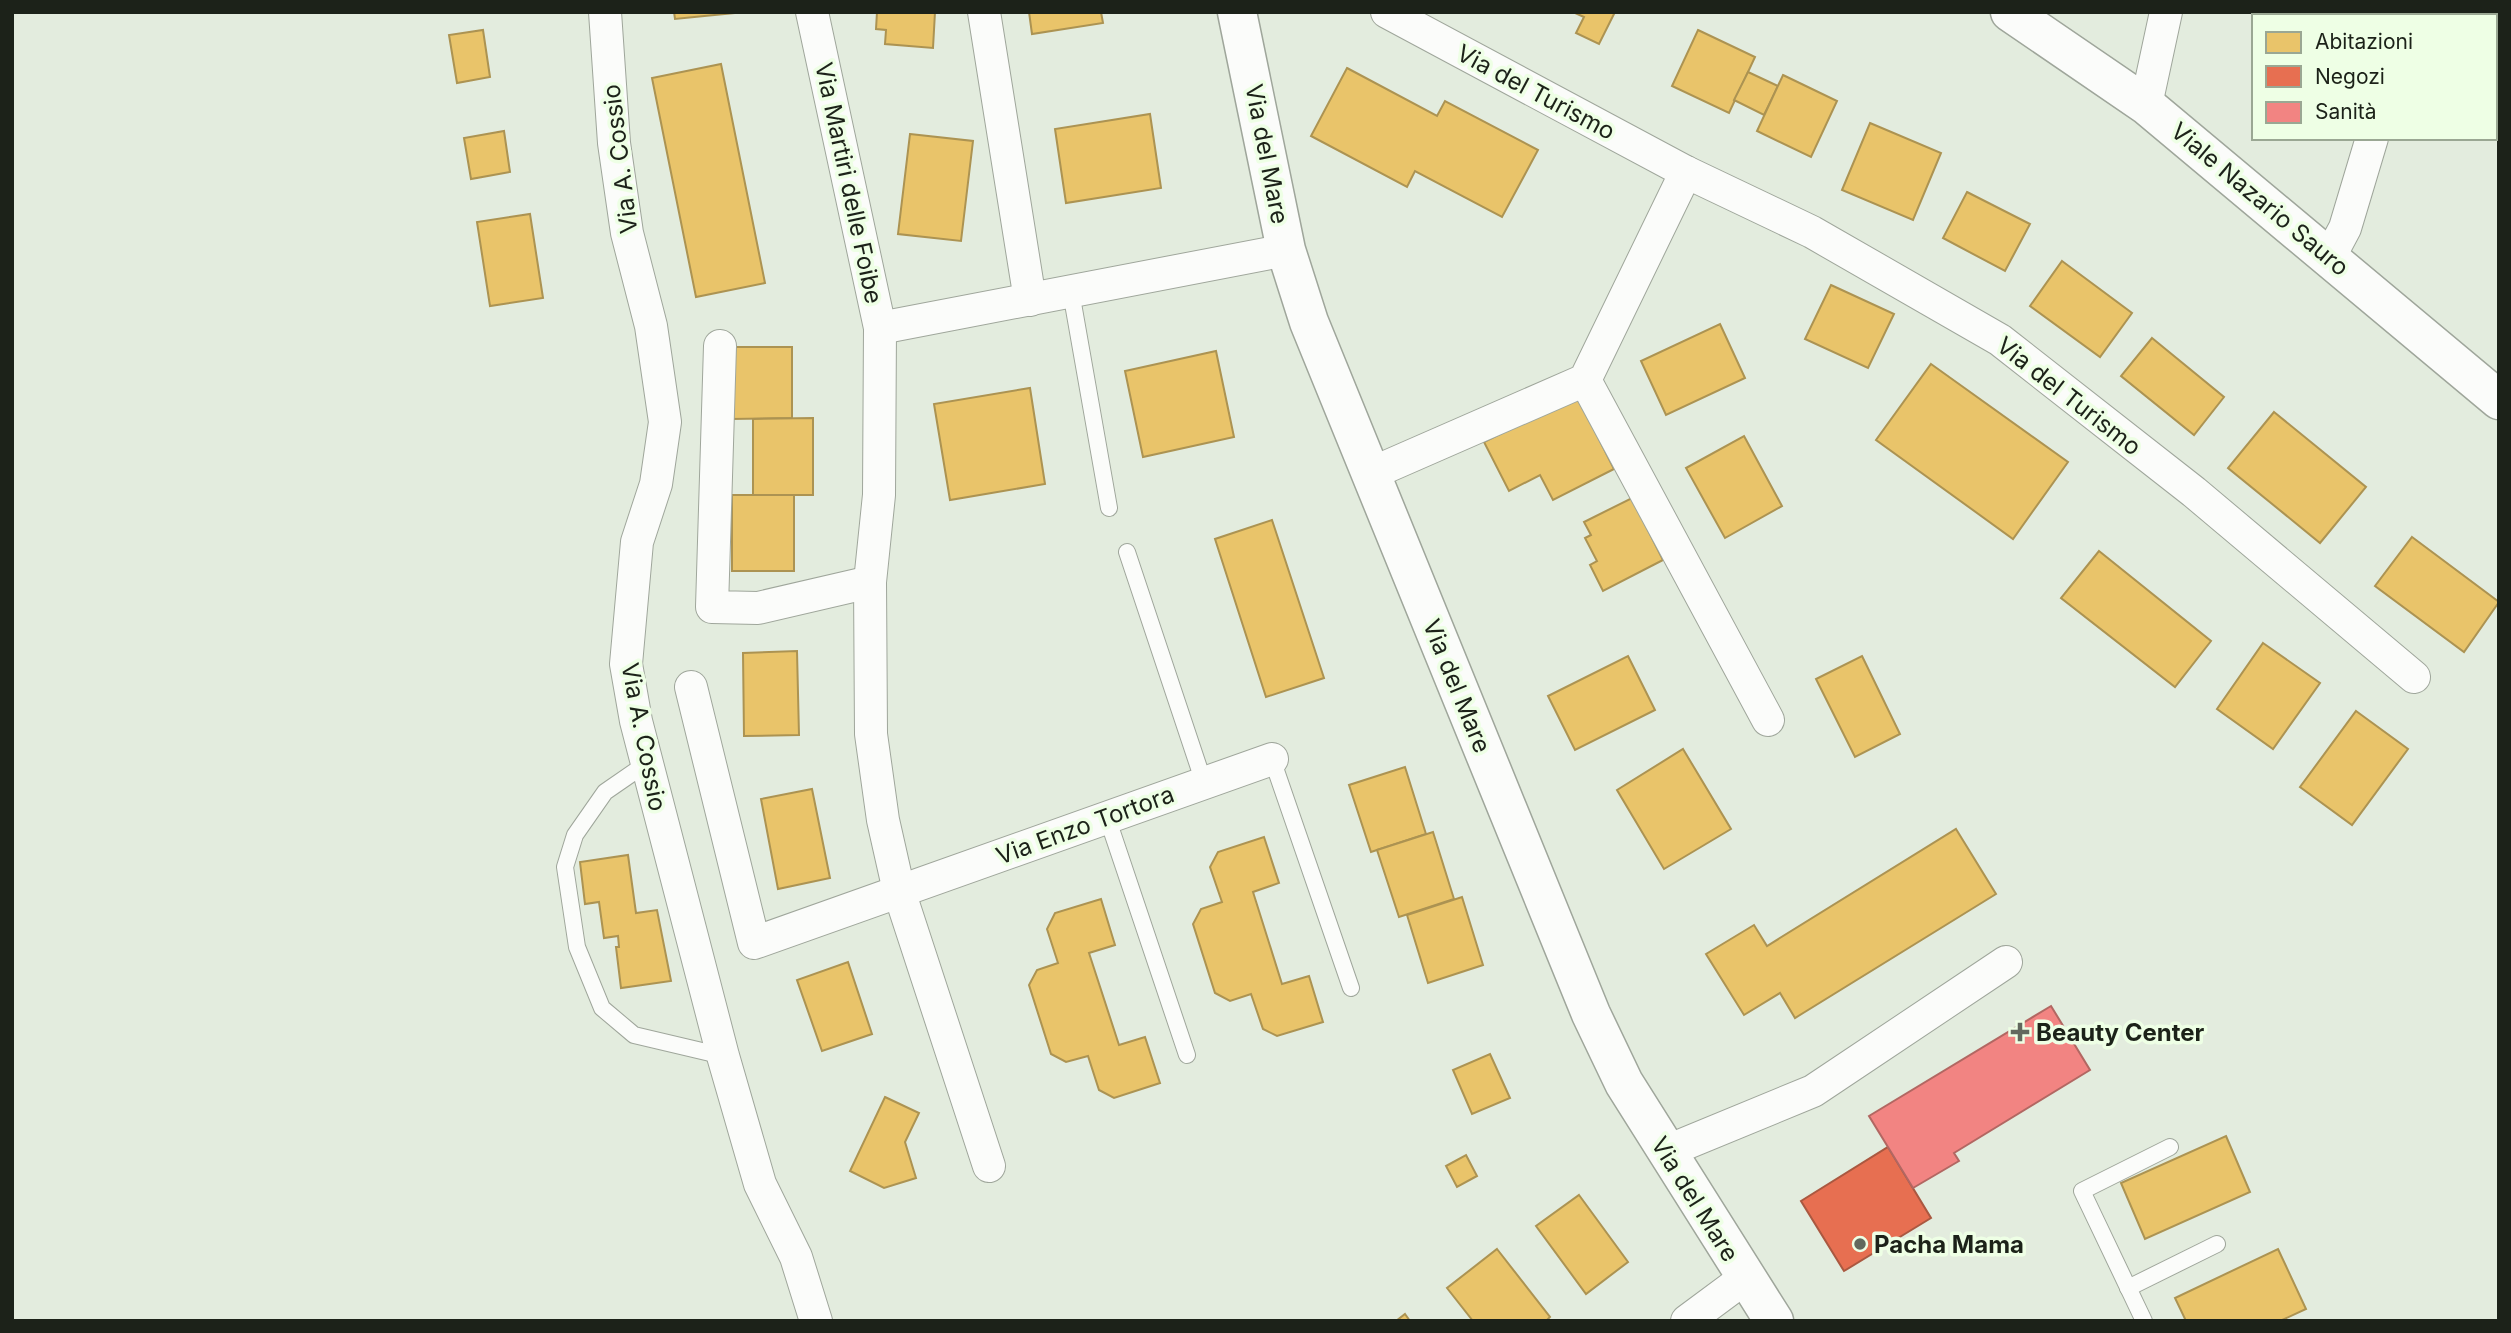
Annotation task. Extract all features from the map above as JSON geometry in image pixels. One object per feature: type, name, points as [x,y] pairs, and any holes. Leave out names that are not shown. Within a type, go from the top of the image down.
[{"type":"street","name":"Via A. Cossio","points":[[605,12],[614,143],[625,220],[650,326],[665,422],[656,484],[637,542],[626,664],[647,763],[723,1056],[760,1184],[796,1257],[816,1321]]},
{"type":"street","name":"Via Martiri delle Foibe","points":[[812,12],[880,328],[1286,250]]},
{"type":"street","points":[[984,12],[1030,300]]},
{"type":"street","name":"Via del Mare","points":[[1237,12],[1286,250],[1309,322],[1591,1014],[1624,1083],[1773,1321]]},
{"type":"street","name":"Via del Turismo","points":[[1387,12],[1686,172],[1811,232],[2000,340],[2194,492],[2414,677]]},
{"type":"street","name":"Viale Nazario Sauro","points":[[2010,12],[2146,105],[2499,400]]},
{"type":"street","points":[[2146,105],[2166,12]]},
{"type":"street","points":[[2329,258],[2345,228],[2371,140]]},
{"type":"street","points":[[1370,474],[1586,380],[1686,172]]},
{"type":"street","points":[[880,328],[879,495],[870,582],[871,734],[883,820],[899,891],[989,1166]]},
{"type":"street","points":[[720,346],[712,607],[758,608],[870,582]]},
{"type":"street","points":[[1586,380],[1768,720]]},
{"type":"street","name":"Via Enzo Tortora","points":[[691,687],[754,943],[1272,759]]},
{"type":"street","points":[[1665,1152],[1813,1091],[2006,962]]},
{"type":"street","points":[[1686,1321],[1745,1278]]},
{"type":"lane","points":[[1072,292],[1109,508]]},
{"type":"lane","points":[[1127,552],[1204,783]]},
{"type":"lane","points":[[1272,759],[1350,988]]},
{"type":"lane","points":[[647,763],[605,792],[575,835],[565,867],[577,947],[602,1007],[634,1035],[723,1056]]},
{"type":"lane","points":[[1108,817],[1187,1055]]},
{"type":"lane","points":[[2144,1321],[2082,1191],[2170,1147]]},
{"type":"lane","points":[[2128,1288],[2217,1244]]},
{"type":"building: Abitazioni","points":[[674,12],[734,12],[734,13],[675,19]]},
{"type":"building: Abitazioni","points":[[877,12],[935,12],[933,48],[885,44],[886,30],[876,29]]},
{"type":"building: Abitazioni","points":[[1029,12],[1101,12],[1103,23],[1032,34]]},
{"type":"building: Abitazioni","points":[[1573,12],[1615,12],[1599,44],[1576,33],[1584,17]]},
{"type":"building: Abitazioni","points":[[483,30],[490,77],[457,83],[449,35]]},
{"type":"building: Abitazioni","points":[[1698,30],[1755,57],[1729,113],[1672,86]]},
{"type":"building: Abitazioni","points":[[721,64],[765,283],[696,297],[652,78]]},
{"type":"building: Abitazioni","points":[[1347,68],[1437,116],[1445,101],[1538,150],[1502,217],[1415,171],[1407,187],[1311,136]]},
{"type":"building: Abitazioni","points":[[1748,72],[1778,86],[1764,115],[1734,100]]},
{"type":"building: Abitazioni","points":[[1783,75],[1837,101],[1811,157],[1757,131]]},
{"type":"building: Abitazioni","points":[[1150,114],[1161,188],[1066,203],[1055,129]]},
{"type":"building: Abitazioni","points":[[1870,123],[1941,153],[1913,220],[1842,190]]},
{"type":"building: Abitazioni","points":[[504,131],[510,172],[471,179],[464,138]]},
{"type":"building: Abitazioni","points":[[910,134],[973,141],[961,241],[898,234]]},
{"type":"building: Abitazioni","points":[[1967,192],[2030,224],[2005,271],[1943,238]]},
{"type":"building: Abitazioni","points":[[530,214],[543,298],[490,306],[477,222]]},
{"type":"building: Abitazioni","points":[[2062,261],[2132,313],[2100,357],[2030,306]]},
{"type":"building: Abitazioni","points":[[1831,285],[1894,314],[1868,368],[1805,339]]},
{"type":"building: Abitazioni","points":[[1720,324],[1745,378],[1666,415],[1641,361]]},
{"type":"building: Abitazioni","points":[[2152,338],[2224,397],[2194,435],[2121,376]]},
{"type":"building: Abitazioni","points":[[730,347],[792,347],[792,418],[731,419]]},
{"type":"building: Abitazioni","points":[[1216,351],[1234,437],[1143,457],[1125,371]]},
{"type":"building: Abitazioni","points":[[1931,364],[2068,462],[2013,539],[1876,440]]},
{"type":"building: Abitazioni","points":[[1030,388],[1045,484],[950,500],[934,404]]},
{"type":"building: Abitazioni","points":[[1577,395],[1614,469],[1553,500],[1540,475],[1509,491],[1484,442]]},
{"type":"building: Abitazioni","points":[[2274,412],[2366,487],[2320,543],[2228,468]]},
{"type":"building: Abitazioni","points":[[813,418],[813,495],[753,495],[753,419]]},
{"type":"building: Abitazioni","points":[[1744,436],[1782,506],[1725,538],[1686,468]]},
{"type":"building: Abitazioni","points":[[732,495],[794,495],[794,571],[732,571]]},
{"type":"building: Abitazioni","points":[[1632,498],[1663,560],[1603,591],[1590,565],[1597,561],[1585,538],[1591,535],[1584,522]]},
{"type":"building: Abitazioni","points":[[1272,520],[1324,678],[1266,697],[1215,539]]},
{"type":"building: Abitazioni","points":[[2412,537],[2499,602],[2464,652],[2375,586]]},
{"type":"building: Abitazioni","points":[[2099,551],[2211,641],[2175,687],[2061,598]]},
{"type":"building: Abitazioni","points":[[2263,643],[2320,683],[2273,749],[2217,709]]},
{"type":"building: Abitazioni","points":[[797,651],[799,735],[744,736],[743,653]]},
{"type":"building: Abitazioni","points":[[1628,656],[1655,710],[1575,750],[1548,696]]},
{"type":"building: Abitazioni","points":[[1862,656],[1900,734],[1855,757],[1816,679]]},
{"type":"building: Abitazioni","points":[[2356,711],[2408,749],[2352,825],[2300,787]]},
{"type":"building: Abitazioni","points":[[1683,749],[1731,829],[1664,869],[1617,790]]},
{"type":"building: Abitazioni","points":[[1405,767],[1426,834],[1371,852],[1349,785]]},
{"type":"building: Abitazioni","points":[[812,789],[830,878],[778,889],[761,799]]},
{"type":"building: Abitazioni","points":[[1956,829],[1996,894],[1795,1018],[1780,993],[1744,1015],[1706,954],[1754,925],[1767,946]]},
{"type":"building: Abitazioni","points":[[1433,832],[1454,899],[1399,917],[1377,850]]},
{"type":"building: Abitazioni","points":[[1264,837],[1279,883],[1253,892],[1282,984],[1309,976],[1323,1022],[1277,1036],[1263,1029],[1251,994],[1230,1001],[1215,993],[1193,924],[1201,909],[1222,902],[1210,867],[1218,852]]},
{"type":"building: Abitazioni","points":[[628,855],[636,913],[657,910],[671,981],[621,988],[616,947],[619,947],[618,936],[604,938],[599,902],[585,904],[580,862]]},
{"type":"building: Abitazioni","points":[[1462,897],[1483,965],[1428,983],[1407,915]]},
{"type":"building: Abitazioni","points":[[1101,899],[1115,945],[1089,953],[1119,1045],[1145,1037],[1160,1083],[1114,1098],[1099,1090],[1088,1056],[1066,1062],[1051,1054],[1029,985],[1037,970],[1058,963],[1047,929],[1055,913]]},
{"type":"building: Abitazioni","points":[[848,962],[872,1034],[822,1051],[797,980]]},
{"type":"building: Abitazioni","points":[[1490,1054],[1510,1098],[1472,1114],[1453,1070]]},
{"type":"building: Abitazioni","points":[[885,1097],[919,1113],[905,1142],[916,1178],[884,1188],[850,1171]]},
{"type":"building: Abitazioni","points":[[2226,1136],[2250,1192],[2145,1239],[2121,1183]]},
{"type":"building: Abitazioni","points":[[1466,1155],[1477,1176],[1457,1187],[1446,1166]]},
{"type":"building: Abitazioni","points":[[1579,1195],[1628,1262],[1586,1294],[1536,1226]]},
{"type":"building: Abitazioni","points":[[1497,1249],[1550,1317],[1546,1321],[1473,1321],[1447,1288]]},
{"type":"building: Abitazioni","points":[[2278,1249],[2306,1309],[2280,1321],[2186,1321],[2175,1298]]},
{"type":"building: Abitazioni","points":[[1405,1314],[1410,1321],[1396,1321]]},
{"type":"building: Negozi","points":[[2499,12],[2499,24],[2497,14],[2482,14]]},
{"type":"building: Negozi","points":[[1888,1147],[1931,1218],[1844,1271],[1801,1201]]},
{"type":"building: Sanità","points":[[2051,1006],[2090,1070],[1954,1153],[1959,1161],[1913,1188],[1869,1116]]},
{"type":"place","name":"Beauty Center","points":[[2020,1032]]},
{"type":"place","name":"Pacha Mama","points":[[1860,1244]]}]
